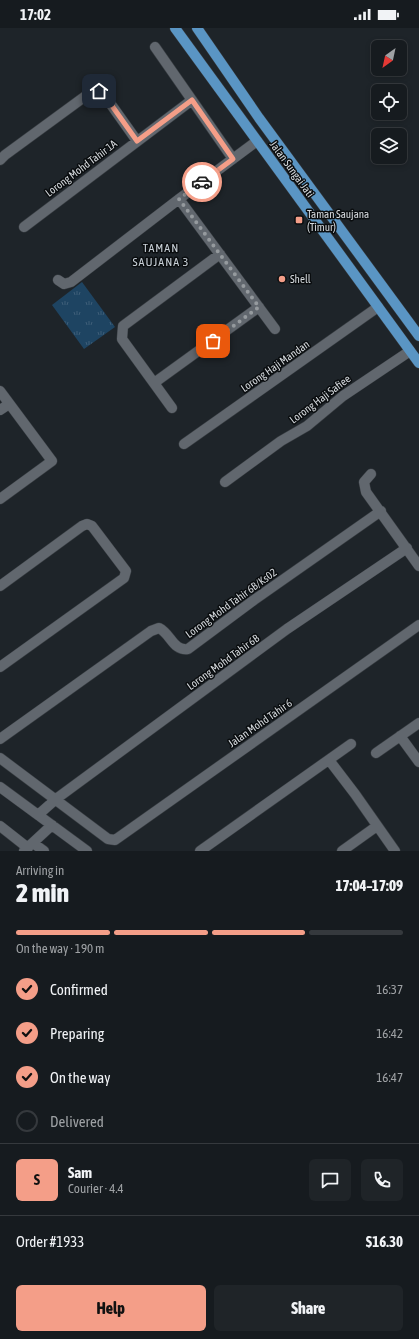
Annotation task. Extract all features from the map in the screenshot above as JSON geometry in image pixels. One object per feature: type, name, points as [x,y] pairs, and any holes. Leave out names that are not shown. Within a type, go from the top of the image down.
[{"type":"main road","name":"Jalan Sungai Jati","points":[[175,28],[419,363]]},
{"type":"main road","name":"Jalan Sungai Jati","points":[[197,28],[259,118],[419,336]]},
{"type":"street","points":[[155,47],[233,159]]},
{"type":"street","points":[[0,160],[91,92],[99,91],[105,96],[137,141]]},
{"type":"street","name":"Lorong Mohd Tahir 1A","points":[[24,227],[192,100]]},
{"type":"street","points":[[58,280],[64,284],[71,282],[257,141]]},
{"type":"street","points":[[179,199],[275,329]]},
{"type":"street","points":[[172,408],[122,339],[123,326],[220,254]]},
{"type":"street","points":[[154,383],[259,307]]},
{"type":"street","name":"Lorong Haji Mandan","points":[[184,444],[378,307]]},
{"type":"street","name":"Lorong Haji Safiee","points":[[225,482],[281,441],[307,426],[343,396],[410,351]]},
{"type":"street","points":[[0,391],[52,461],[0,499]]},
{"type":"street","points":[[0,410],[9,404]]},
{"type":"street","points":[[371,474],[364,482],[366,492],[419,566]]},
{"type":"street","name":"Lorong Mohd Tahir 6B/Ks02","points":[[0,739],[151,631],[158,628],[168,635],[177,648],[188,649],[254,600],[381,512]]},
{"type":"street","points":[[0,586],[82,526],[87,524],[92,526],[126,571],[124,578],[0,667]]},
{"type":"street","name":"Lorong Mohd Tahir 6B","points":[[38,815],[56,799],[287,630],[407,548]]},
{"type":"street","name":"Jalan Mohd Tahir 6","points":[[56,799],[108,840],[115,840],[419,625]]},
{"type":"street","points":[[376,753],[419,722]]},
{"type":"street","points":[[400,736],[419,762]]},
{"type":"street","points":[[200,851],[351,744]]},
{"type":"street","points":[[0,758],[56,799]]},
{"type":"street","points":[[329,760],[395,851]]},
{"type":"street","points":[[0,787],[87,851]]},
{"type":"street","points":[[28,847],[52,825]]},
{"type":"street","points":[[0,826],[28,847],[44,851]]},
{"type":"street","points":[[342,851],[377,826]]},
{"type":"green space","points":[[82,282],[115,327],[84,349],[52,305]]},
{"type":"way so far","points":[[202,182],[179,199],[259,307],[213,341]]},
{"type":"place","name":"Taman Saujana (Timur)","points":[[299,220]]},
{"type":"place","name":"Shell","points":[[282,279]]},
{"type":"district","name":"TAMAN SAUJANA 3","points":[[161,255]]},
{"type":"route","points":[[99,91],[105,96],[137,141],[192,100],[233,159],[202,182]]}]
